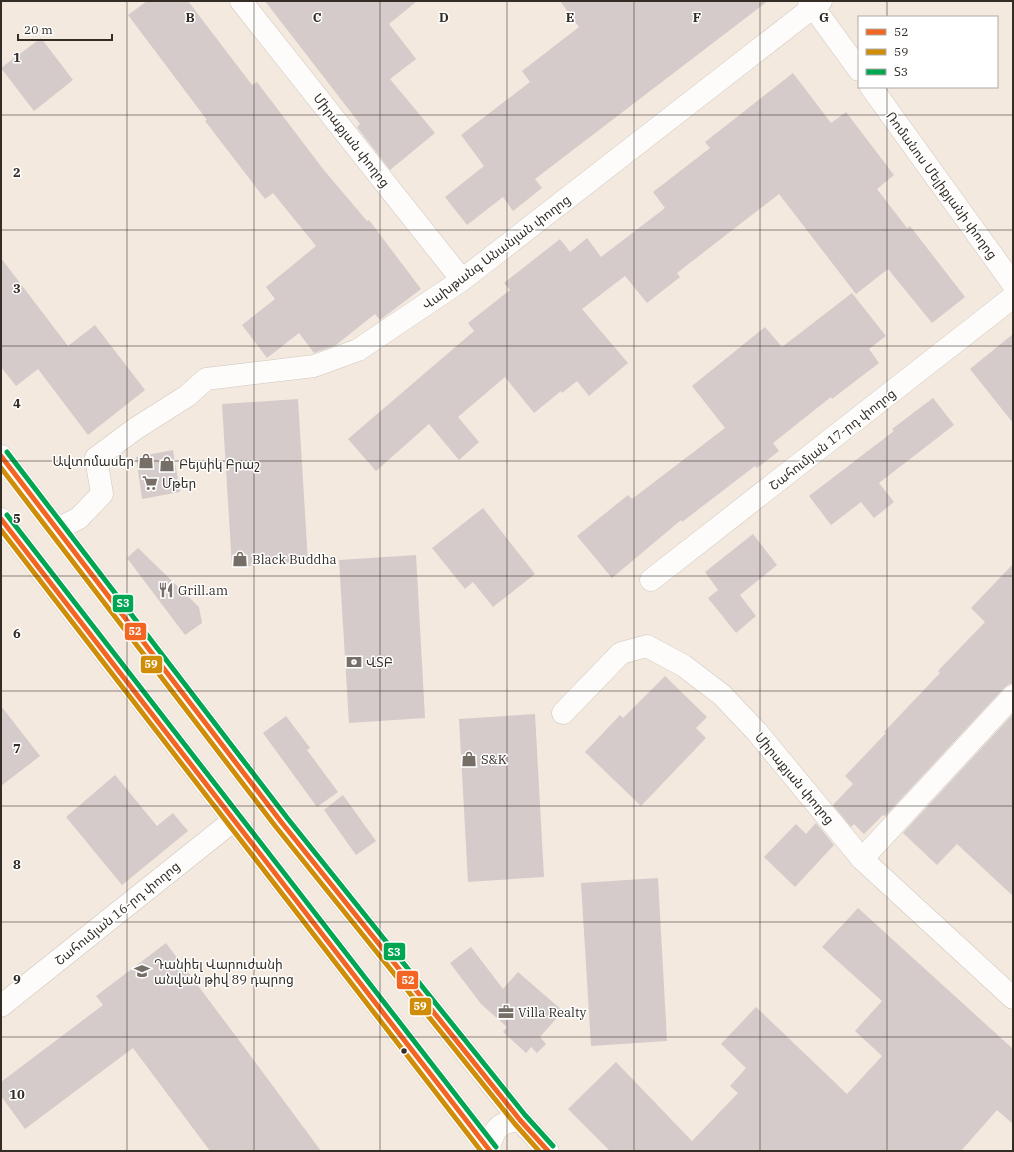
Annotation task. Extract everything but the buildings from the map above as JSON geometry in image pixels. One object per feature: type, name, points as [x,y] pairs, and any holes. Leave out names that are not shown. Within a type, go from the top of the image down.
[{"type":"street","name":"Միրաքյան փողոց","points":[[241,1],[462,280]]},
{"type":"street","name":"Վախթանգ Անանյան փողոց","points":[[58,529],[79,518],[102,494],[96,458],[135,429],[187,396],[206,379],[314,366],[358,350],[462,280],[814,3]]},
{"type":"street","points":[[814,3],[858,69]]},
{"type":"street","name":"Ռոմանոս Մելիքյանի փողոց","points":[[872,88],[1013,284]]},
{"type":"street","name":"Շահումյան 17-րդ փողոց","points":[[651,580],[1013,297]]},
{"type":"street","points":[[1,456],[278,818],[520,1120],[548,1151]]},
{"type":"street","points":[[1,519],[489,1150]]},
{"type":"street","name":"Միրաքյան փողոց","points":[[563,713],[621,653],[647,646],[684,666],[722,695],[757,732],[862,859],[1013,998]]},
{"type":"street","points":[[862,859],[1013,696]]},
{"type":"street","name":"Շահումյան 16-րդ փողոց","points":[[1,1006],[234,820]]},
{"type":"street","points":[[489,1150],[493,1134],[497,1128],[511,1121],[520,1120]]},
{"type":"transit line","name":"Տ3","points":[[7,452],[288,819],[525,1115],[553,1146]]},
{"type":"transit line","name":"52","points":[[1,456],[282,823],[520,1120],[548,1151]]},
{"type":"transit line","name":"59","points":[[1,468],[276,827],[515,1124],[539,1151]]},
{"type":"transit line","name":"Տ3","points":[[7,515],[496,1147]]},
{"type":"transit line","name":"52","points":[[1,519],[490,1151]]},
{"type":"transit line","name":"59","points":[[1,530],[481,1151]]},
{"type":"place","name":"Ավտոմասեր","points":[[146,461]]},
{"type":"place","name":"Բեյսիկ Բրաշ","points":[[167,464]]},
{"type":"place","name":"Մթեր","points":[[150,483]]},
{"type":"place","name":"Black Buddha","points":[[240,559]]},
{"type":"place","name":"Grill.am","points":[[166,590]]},
{"type":"place","name":"ՎՏԲ","points":[[354,662]]},
{"type":"place","name":"S&K","points":[[469,759]]},
{"type":"place","name":"Դանիել Վարուժանի անվան թիվ 89 դպրոց","points":[[142,971]]},
{"type":"place","name":"Villa Realty","points":[[506,1012]]}]
